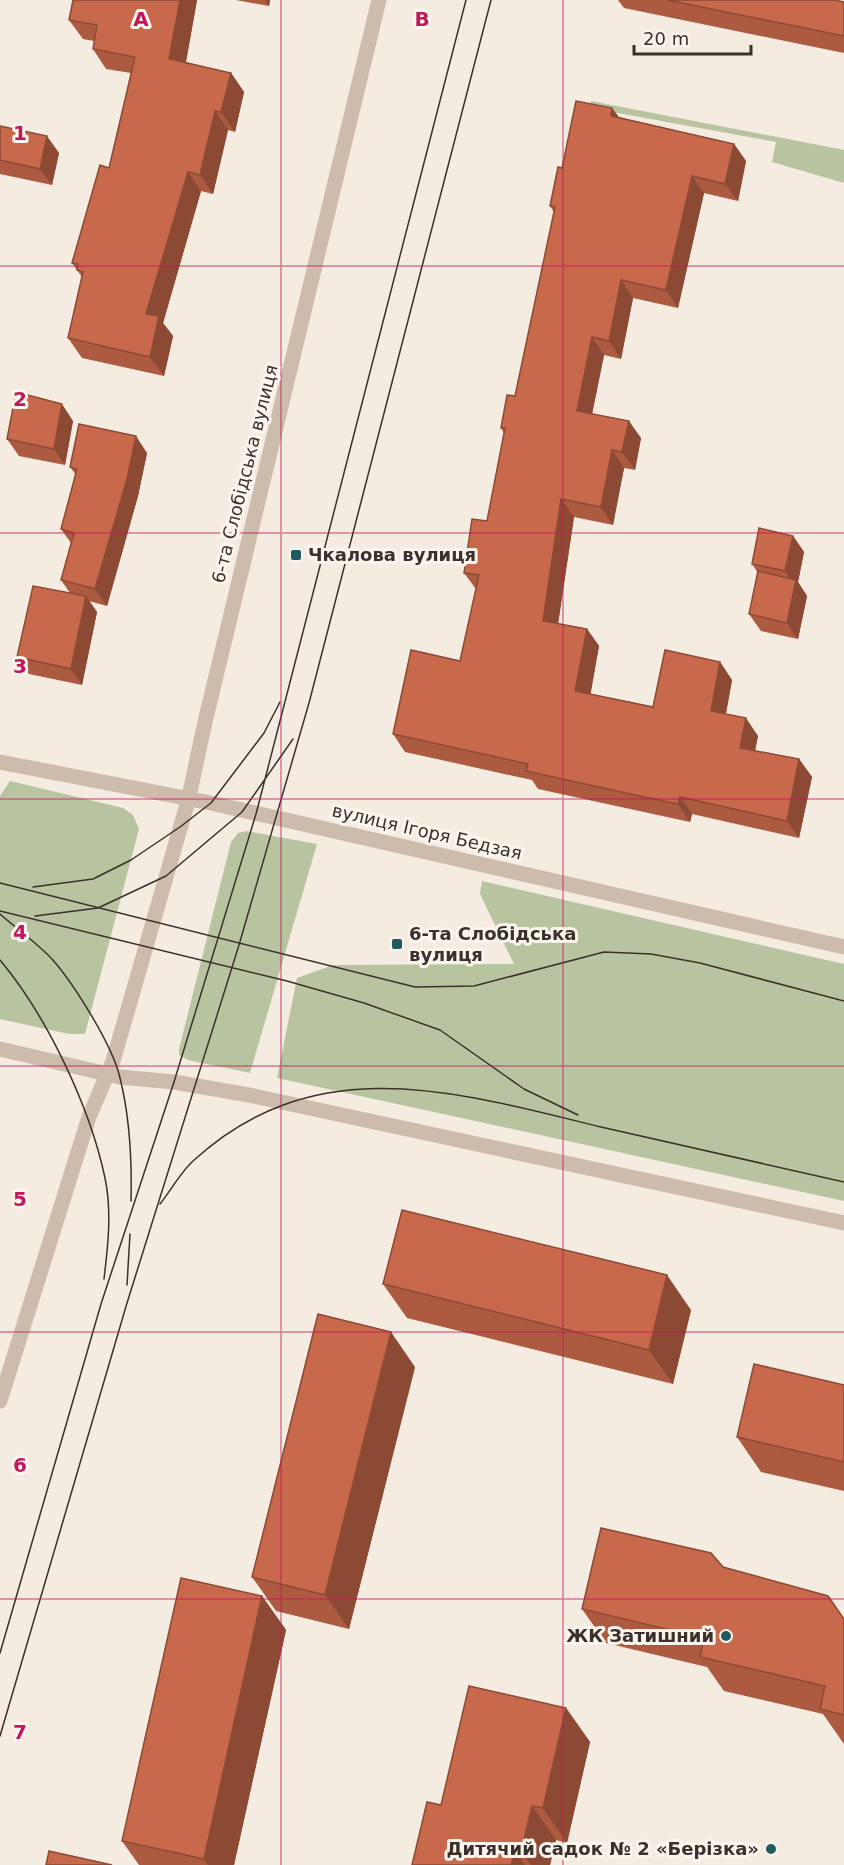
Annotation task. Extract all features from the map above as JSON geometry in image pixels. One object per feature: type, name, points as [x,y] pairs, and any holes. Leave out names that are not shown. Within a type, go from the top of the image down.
[{"type":"street","name":"6-та Слобідська вулиця","points":[[0,1401],[89,1117],[108,1074],[188,801],[379,0]]},
{"type":"street","name":"вулиця Ігоря Бедзая","points":[[0,762],[188,801],[211,803],[844,947]]},
{"type":"street","points":[[0,1049],[108,1074],[174,1082],[249,1095],[844,1223]]},
{"type":"green space","points":[[591,101],[844,150],[844,183],[772,162],[776,142],[590,108]]},
{"type":"green space","points":[[10,781],[123,808],[133,815],[139,829],[85,1034],[69,1034],[0,1019],[0,796]]},
{"type":"green space","points":[[246,831],[317,844],[250,1073],[188,1060],[179,1055],[231,842],[238,833]]},
{"type":"green space","points":[[482,881],[844,964],[844,1201],[277,1078],[297,978],[333,965],[514,964],[480,894]]},
{"type":"building","points":[[73,0],[180,0],[169,59],[231,73],[221,112],[215,111],[200,175],[188,172],[146,314],[159,316],[150,357],[68,338],[83,272],[77,270],[78,264],[72,263],[100,165],[109,168],[135,57],[93,49],[97,25],[69,20]]},
{"type":"building","points":[[667,0],[834,0],[844,2],[844,36]]},
{"type":"building","points":[[576,101],[612,108],[611,116],[734,144],[725,184],[692,176],[666,290],[621,280],[609,341],[592,337],[577,411],[629,421],[622,452],[612,450],[601,507],[561,499],[543,621],[587,629],[575,691],[653,707],[665,650],[720,662],[711,711],[746,718],[740,748],[799,759],[787,821],[680,797],[678,804],[526,771],[528,764],[393,734],[411,650],[460,661],[479,575],[464,573],[472,519],[487,521],[505,428],[501,428],[507,395],[515,396],[555,207],[550,206],[558,167],[562,168]]},
{"type":"building","points":[[0,126],[47,136],[40,169],[0,160]]},
{"type":"building","points":[[16,392],[62,404],[54,449],[7,439]]},
{"type":"building","points":[[79,424],[136,436],[127,479],[95,589],[61,580],[74,533],[61,529],[77,469],[70,467]]},
{"type":"building","points":[[759,528],[793,536],[785,571],[752,564]]},
{"type":"building","points":[[758,571],[796,580],[787,623],[749,614]]},
{"type":"building","points":[[33,586],[86,596],[71,669],[17,657]]},
{"type":"building","points":[[402,1210],[667,1275],[649,1350],[383,1284]]},
{"type":"building","points":[[318,1314],[391,1332],[325,1595],[252,1577]]},
{"type":"building","points":[[754,1364],[844,1385],[844,1462],[737,1437]]},
{"type":"building","name":"ЖК Затишний","points":[[601,1528],[711,1553],[723,1567],[828,1596],[844,1619],[844,1715],[820,1709],[825,1686],[700,1657],[704,1638],[582,1609]]},
{"type":"building","points":[[181,1578],[262,1596],[204,1859],[122,1841]]},
{"type":"building","points":[[469,1686],[566,1708],[543,1808],[532,1806],[521,1852],[515,1851],[511,1865],[412,1865],[427,1802],[441,1805]]},
{"type":"building","points":[[49,1851],[112,1865],[46,1865]]},
{"type":"tram line","points":[[0,1653],[101,1304],[174,1082],[256,814],[466,0]]},
{"type":"tram line","points":[[0,1736],[127,1303],[239,945],[309,703],[491,0]]},
{"type":"tram line","points":[[33,887],[93,879],[131,860],[180,827],[211,803],[264,733],[280,702]]},
{"type":"tram line","points":[[35,916],[98,908],[166,876],[242,812],[293,739]]},
{"type":"tram line","points":[[0,883],[415,987],[474,986],[604,952],[651,954],[700,963],[844,1001]]},
{"type":"tram line","points":[[0,911],[287,981],[364,1003],[440,1030],[524,1089],[578,1115]]},
{"type":"tram line","points":[[0,914],[40,947],[61,970],[92,1016],[110,1049],[120,1078],[126,1108],[131,1155],[131,1201]]},
{"type":"tram line","points":[[0,960],[50,1035],[78,1093],[89,1122],[107,1190],[109,1216],[104,1279]]},
{"type":"tram line","points":[[160,1204],[193,1161],[240,1126],[288,1103],[338,1091],[389,1088],[441,1093],[494,1102],[844,1182]]},
{"type":"tram line","points":[[127,1285],[130,1234]]},
{"type":"place","name":"Чкалова вулиця","points":[[296,555]]},
{"type":"place","name":"6-та Слобідська вулиця","points":[[397,944]]},
{"type":"place","name":"ЖК Затишний","points":[[726,1636]]},
{"type":"place","name":"Дитячий садок № 2 «Берізка»","points":[[771,1849]]}]
